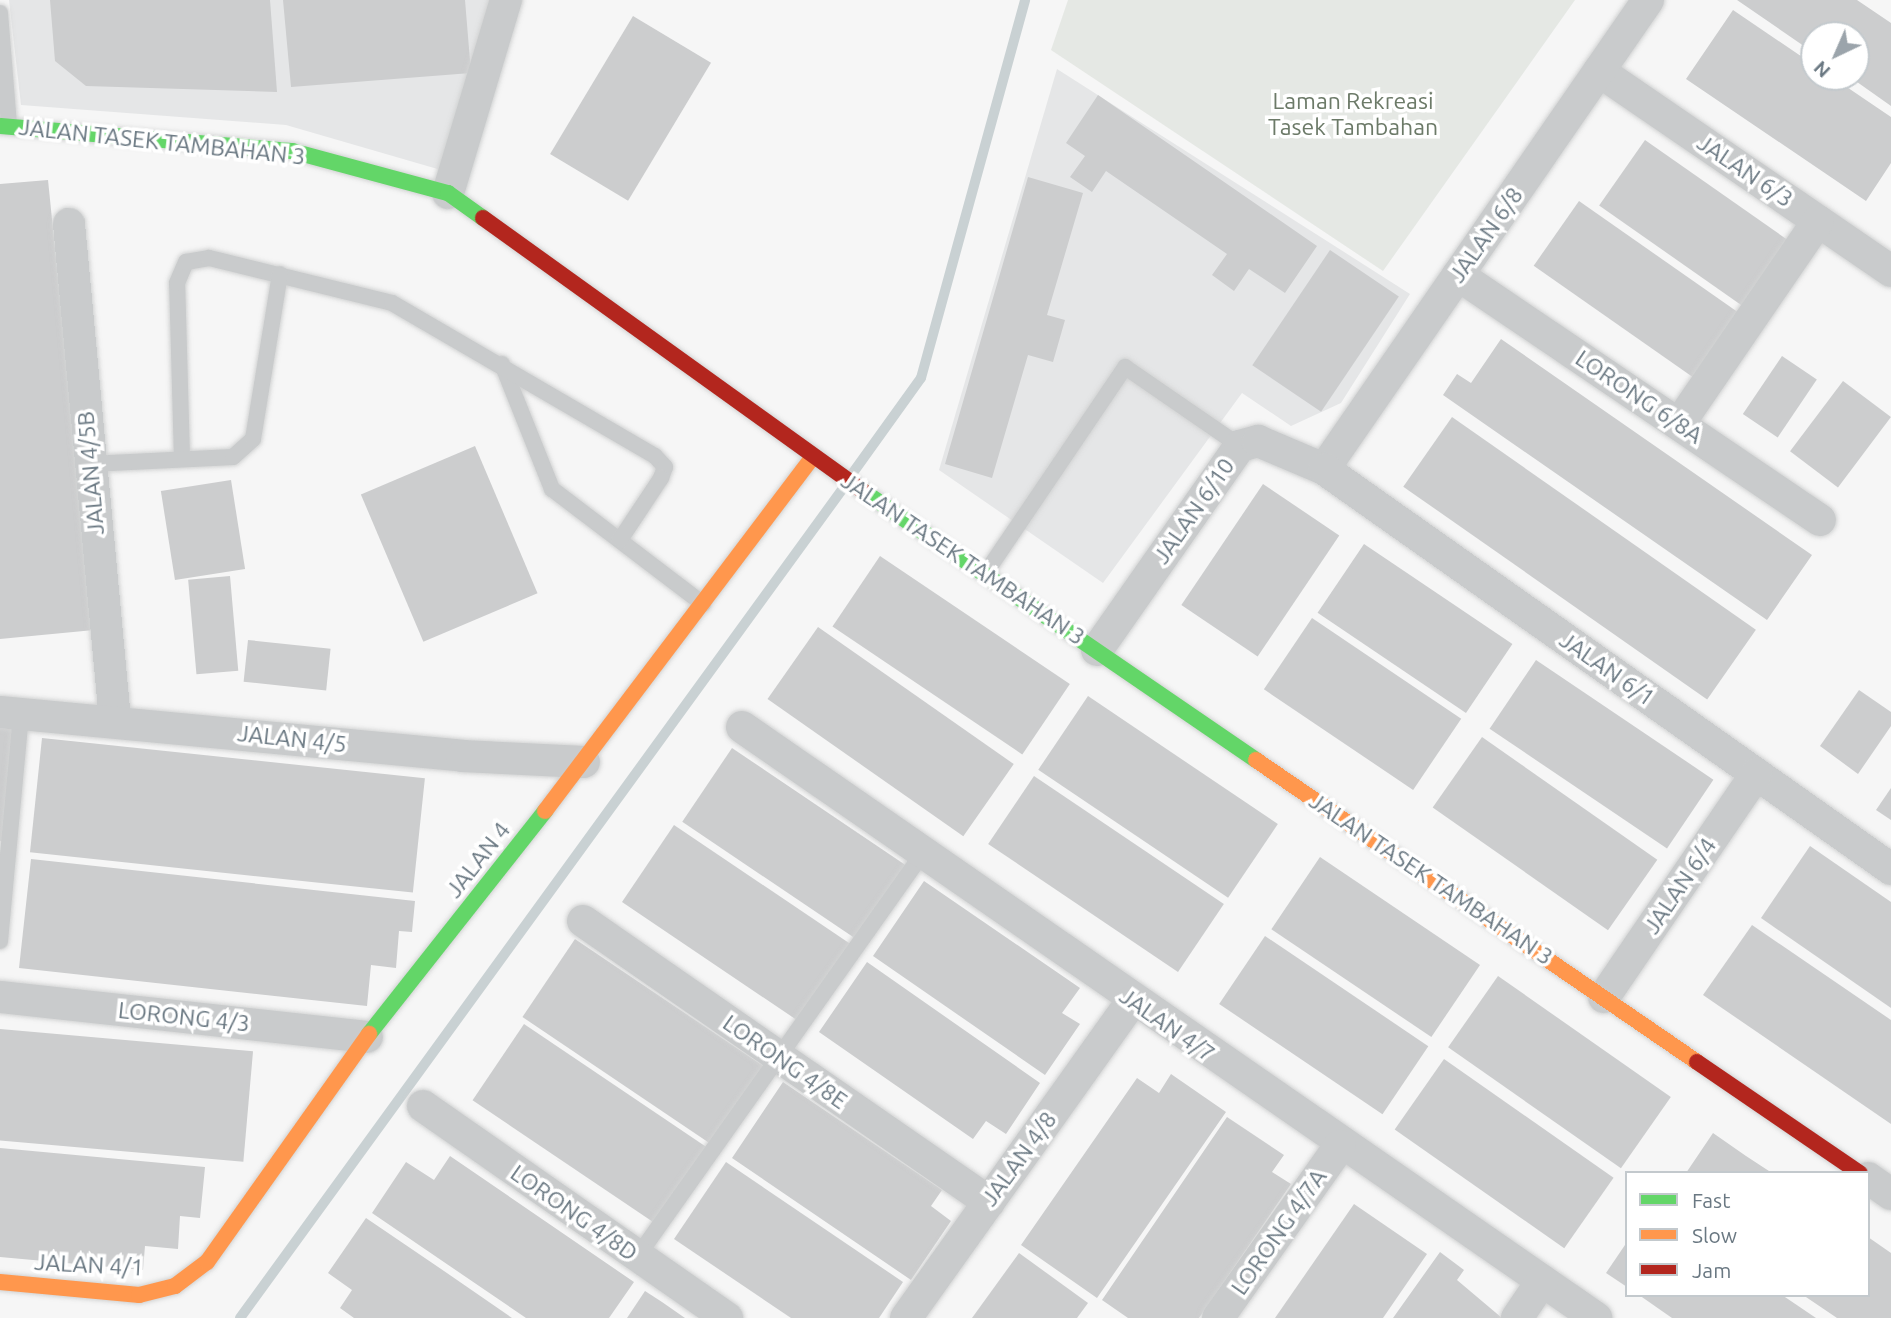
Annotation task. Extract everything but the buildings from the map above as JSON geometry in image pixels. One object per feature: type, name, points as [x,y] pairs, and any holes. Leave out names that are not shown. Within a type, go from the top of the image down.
[{"type":"street","points":[[448,193],[506,0]]},
{"type":"street","name":"JALAN 6/8","points":[[1324,469],[1648,0]]},
{"type":"street","name":"JALAN 6/3","points":[[1599,71],[1891,271]]},
{"type":"street","name":"JALAN TASEK TAMBAHAN 3","points":[[5,126],[292,151],[448,193],[813,457],[1857,1171]]},
{"type":"street","points":[[1679,424],[1818,221]]},
{"type":"street","name":"JALAN 4/5B","points":[[69,224],[115,721]]},
{"type":"street","name":"LORONG 6/8A","points":[[1458,275],[1820,520]]},
{"type":"street","name":"JALAN 6/10","points":[[1097,650],[1240,446],[1258,442],[1324,469]]},
{"type":"street","name":"JALAN 4","points":[[175,1286],[207,1262],[368,1037],[584,762],[813,457]]},
{"type":"street","name":"JALAN 6/1","points":[[1324,469],[1891,869]]},
{"type":"street","name":"JALAN 4/5","points":[[11,713],[462,756],[584,762]]},
{"type":"street","name":"JALAN 4/7","points":[[742,727],[1340,1146],[1596,1318]]},
{"type":"street","name":"JALAN 6/4","points":[[1604,997],[1756,774]]},
{"type":"street","name":"LORONG 4/8E","points":[[583,921],[989,1202]]},
{"type":"street","name":"LORONG 4/3","points":[[0,997],[368,1037]]},
{"type":"street","name":"JALAN 4/8","points":[[906,1318],[1132,1001]]},
{"type":"street","name":"LORONG 4/8D","points":[[423,1106],[727,1318]]},
{"type":"street","name":"LORONG 4/7A","points":[[1217,1318],[1340,1146]]},
{"type":"street","points":[[1870,1179],[1891,1194]]},
{"type":"street","points":[[1517,1318],[1542,1281]]},
{"type":"street","name":"JALAN 4/1","points":[[0,1282],[139,1295],[175,1286]]},
{"type":"lane","points":[[0,13],[5,126]]},
{"type":"lane","points":[[182,458],[177,284],[186,262],[209,258],[392,303],[502,364],[665,467],[620,540]]},
{"type":"lane","points":[[90,464],[233,457],[253,439],[280,274]]},
{"type":"lane","points":[[502,364],[552,489],[703,604]]},
{"type":"lane","points":[[985,573],[1125,368],[1240,446]]},
{"type":"lane","points":[[0,941],[11,713]]},
{"type":"lane","points":[[637,1257],[923,853]]},
{"type":"shaded area","points":[[9,0],[494,0],[441,170],[286,125],[21,105]]},
{"type":"shaded area","points":[[1057,69],[1410,294],[1341,403],[1291,426],[1242,393],[1103,583],[939,470]]},
{"type":"green space","name":"Laman Rekreasi Tasek Tambahan","points":[[1068,0],[1575,0],[1383,271],[1051,50]]},
{"type":"waterway","points":[[852,474],[921,378],[1025,0]]},
{"type":"waterway","points":[[240,1318],[844,487]]},
{"type":"traffic: fast","points":[[0,126],[292,151],[448,193],[483,218]]},
{"type":"traffic: fast","points":[[863,491],[1256,760]]},
{"type":"traffic: fast","points":[[369,1034],[545,811]]},
{"type":"traffic: slow","points":[[545,811],[813,457]]},
{"type":"traffic: slow","points":[[1256,760],[1697,1062]]},
{"type":"traffic: slow","points":[[0,1282],[139,1295],[175,1286],[207,1262],[369,1034]]},
{"type":"traffic: jam","points":[[483,218],[863,491]]},
{"type":"traffic: jam","points":[[1697,1062],[1857,1171]]}]
